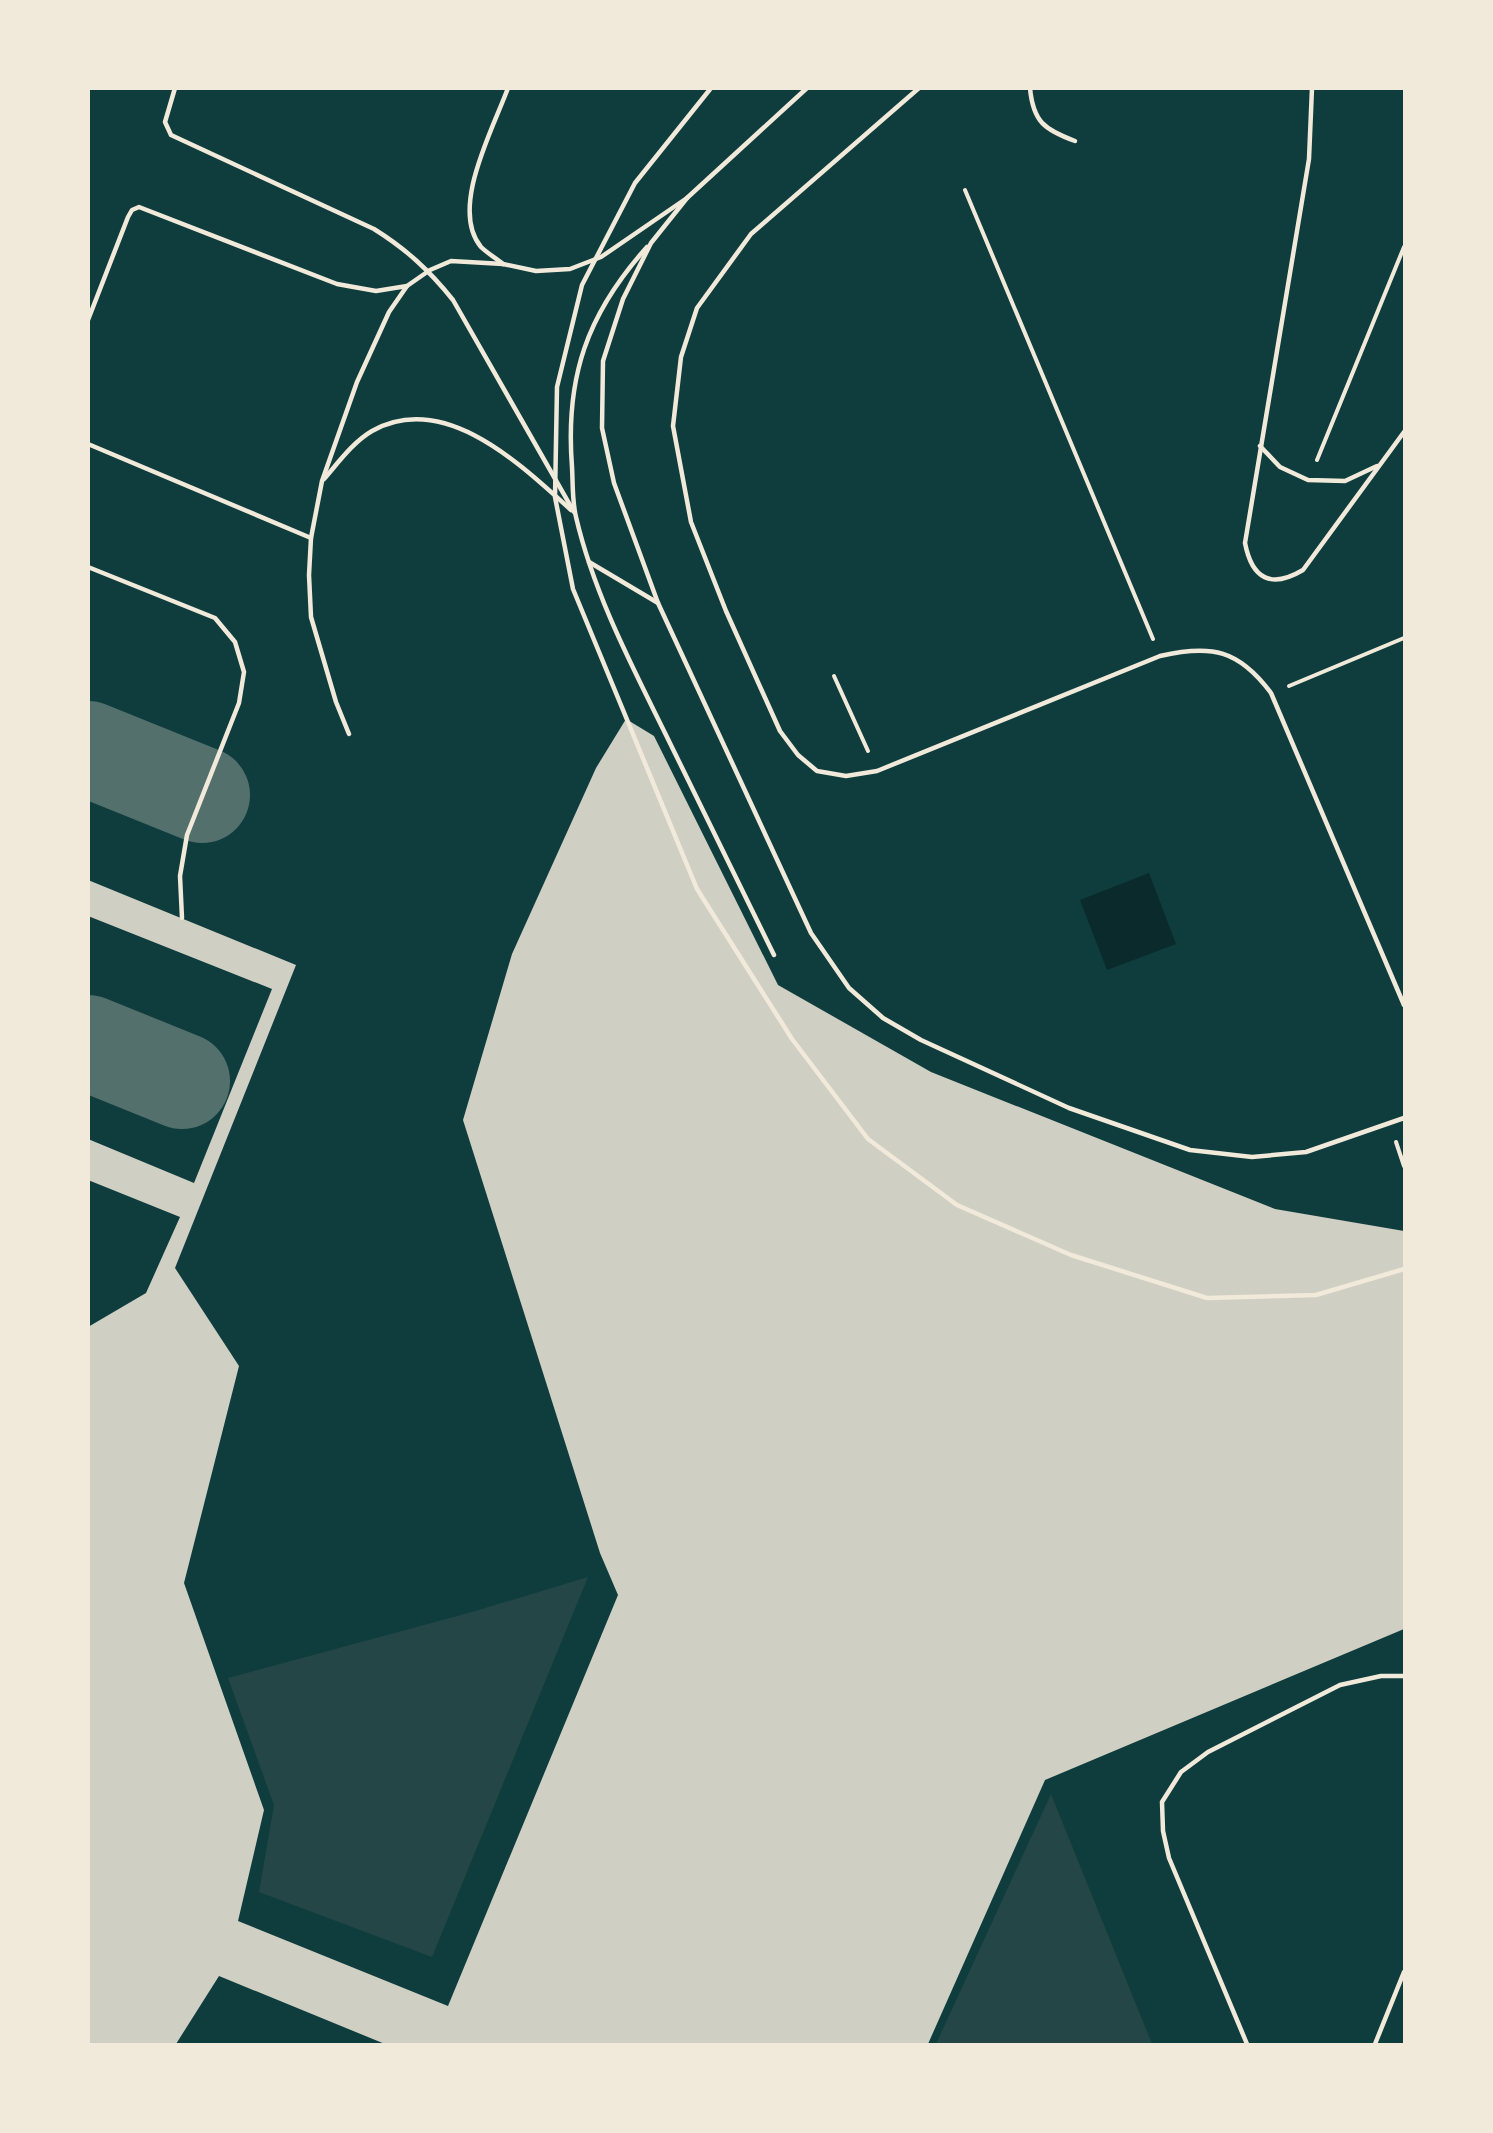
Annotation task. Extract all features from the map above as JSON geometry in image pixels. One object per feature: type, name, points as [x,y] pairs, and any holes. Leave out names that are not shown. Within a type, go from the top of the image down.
[{"type":"lane","points":[[175,88],[165,122],[171,135],[343,214],[403,248],[430,270],[453,300],[575,514]]},
{"type":"lane","points":[[503,264],[481,246],[469,220],[470,192],[508,88]]},
{"type":"lane","points":[[349,734],[321,657],[311,616],[309,575],[311,538],[322,482],[357,382],[389,312],[407,286],[430,270],[451,261],[503,264],[536,271],[570,268],[601,256],[687,198],[807,88]]},
{"type":"lane","points":[[919,88],[751,234],[697,308],[681,357],[673,426],[692,522],[726,611],[780,730],[798,755],[818,771],[846,776],[877,771],[1160,656],[1191,649],[1223,653],[1255,671],[1271,693],[1404,1005]]},
{"type":"lane","points":[[1030,88],[1032,109],[1049,132],[1075,141]]},
{"type":"lane","points":[[1312,88],[1309,159],[1245,543],[1249,564],[1266,578],[1287,579],[1303,570],[1404,432]]},
{"type":"lane","points":[[709,90],[635,183],[582,285],[557,387],[555,497],[573,589],[697,889],[792,1039],[868,1139],[957,1205],[1071,1255],[1207,1298],[1316,1294],[1404,1269]]},
{"type":"lane","points":[[687,198],[626,271],[601,309],[581,355],[572,395],[571,456],[575,514],[589,562],[616,634],[774,955]]},
{"type":"lane","points":[[88,320],[132,210],[146,208],[223,240],[357,289],[376,291],[407,286]]},
{"type":"lane","points":[[651,243],[623,299],[603,361],[602,428],[614,483],[658,603],[811,933],[849,988],[884,1018],[921,1040],[1069,1108],[1190,1150],[1252,1157],[1306,1152],[1404,1118]]},
{"type":"lane","points":[[322,482],[344,456],[372,431],[396,422],[425,420],[448,425],[485,439],[514,459],[575,514]]},
{"type":"lane","points":[[88,444],[311,538]]},
{"type":"lane","points":[[1260,446],[1281,467],[1308,480],[1345,481],[1380,465]]},
{"type":"lane","points":[[589,562],[658,603]]},
{"type":"lane","points":[[88,567],[215,618],[235,642],[244,672],[239,703],[187,835],[180,876],[182,918]]},
{"type":"lane","points":[[1247,2044],[1169,1858],[1162,1831],[1162,1802],[1181,1772],[1208,1752],[1340,1685],[1381,1676],[1404,1676]]},
{"type":"lane","points":[[1375,2044],[1404,1972]]},
{"type":"path","points":[[964,190],[1160,656]]},
{"type":"path","points":[[1308,480],[1404,247]]},
{"type":"path","points":[[1271,693],[1404,638]]},
{"type":"path","points":[[834,676],[877,771]]},
{"type":"shaded area","points":[[1149,873],[1176,944],[1107,970],[1080,900]]},
{"type":"shaded area","points":[[588,1577],[432,1957],[259,1892],[274,1805],[228,1678],[472,1612]]},
{"type":"shaded area","points":[[1051,1794],[1152,2044],[936,2044]]},
{"type":"building","points":[[626,719],[654,736],[778,985],[931,1072],[1275,1209],[1404,1231],[1404,1629],[1045,1780],[928,2044],[385,2044],[219,1976],[176,2044],[88,2044],[88,1327],[146,1293],[180,1217],[88,1180],[88,1139],[194,1183],[272,989],[88,916],[88,880],[296,965],[175,1268],[239,1366],[184,1583],[264,1810],[238,1921],[448,2006],[618,1595],[600,1553],[463,1120],[512,954],[596,768]]},
{"type":"taxiway","points":[[88,749],[202,795]]},
{"type":"taxiway","points":[[88,1043],[182,1081]]}]
